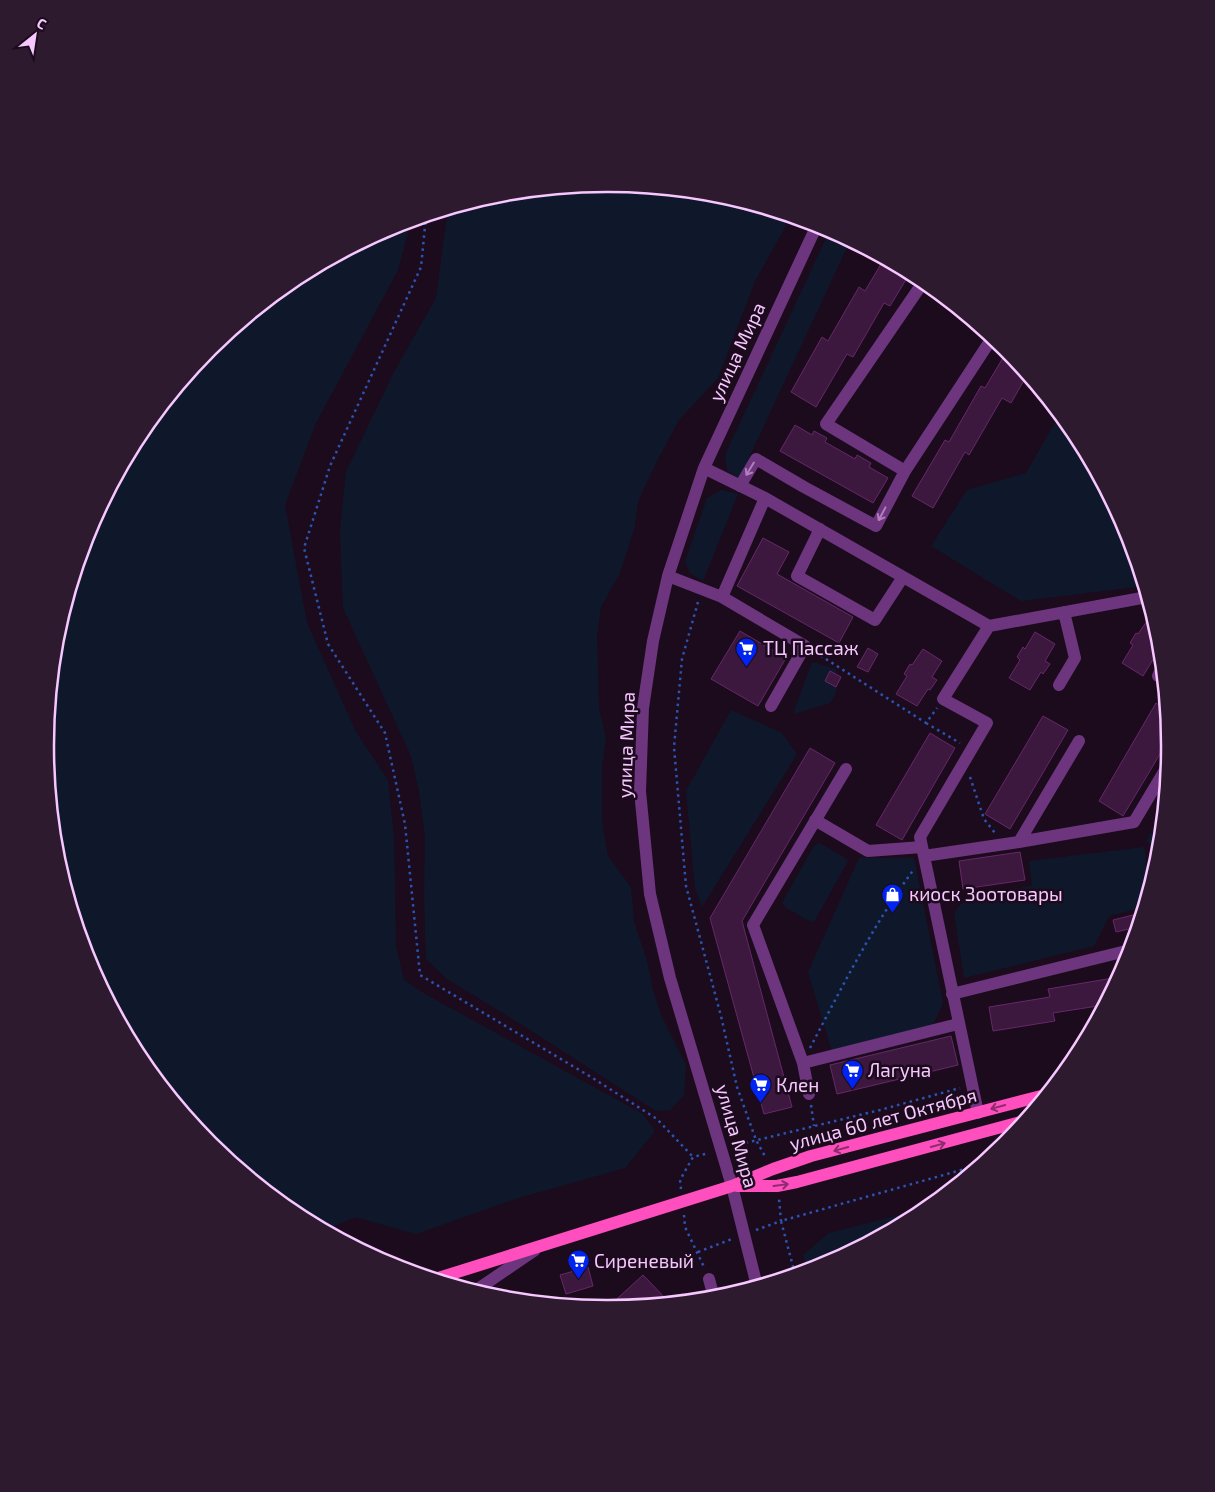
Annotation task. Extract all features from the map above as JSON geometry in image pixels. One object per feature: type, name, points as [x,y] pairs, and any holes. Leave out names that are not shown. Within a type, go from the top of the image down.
[{"type":"main road","name":"улица 60 лет Октября","points":[[446,1275],[732,1186],[773,1168],[811,1156],[1035,1098]]},
{"type":"main road","points":[[978,1113],[983,1133]]},
{"type":"main road","name":"улица 60 лет Октября","points":[[732,1186],[777,1186],[1011,1125]]},
{"type":"street","name":"улица Мира","points":[[756,1280],[732,1186],[670,978],[650,894],[640,791],[643,708],[653,641],[668,576],[704,468],[814,232]]},
{"type":"street","points":[[905,471],[826,424],[919,289]]},
{"type":"street","points":[[740,486],[756,459],[876,526],[905,471],[988,344]]},
{"type":"street","points":[[704,468],[765,498],[989,626],[1141,598]]},
{"type":"street","points":[[722,597],[765,498]]},
{"type":"street","points":[[820,529],[797,576],[875,620],[903,576]]},
{"type":"street","points":[[668,576],[722,597],[805,646],[771,706]]},
{"type":"street","points":[[1059,685],[1074,658],[1064,612]]},
{"type":"street","points":[[978,1113],[920,837],[967,754],[987,723],[943,699],[989,626]]},
{"type":"street","points":[[1019,842],[1079,741]]},
{"type":"street","points":[[809,1094],[803,1063],[753,925],[846,769]]},
{"type":"street","points":[[815,820],[868,851],[923,852],[1004,844],[1134,822],[1160,778]]},
{"type":"street","points":[[952,994],[1121,952]]},
{"type":"street","points":[[803,1063],[958,1024]]},
{"type":"street","points":[[483,1285],[543,1244]]},
{"type":"street","points":[[463,1269],[475,1270],[482,1276],[478,1284]]},
{"type":"street","points":[[709,1280],[712,1290]]},
{"type":"path","points":[[425,224],[421,267],[330,466],[304,548],[328,644],[385,733],[405,824],[420,975],[657,1119],[693,1157]]},
{"type":"path","points":[[702,589],[682,659],[674,747],[686,886],[722,1016],[737,1087],[756,1140],[773,1168]]},
{"type":"path","points":[[805,646],[926,723],[967,754],[984,818],[1004,844]]},
{"type":"path","points":[[926,723],[943,699]]},
{"type":"path","points":[[803,1063],[849,973],[923,852]]},
{"type":"path","points":[[809,1094],[814,1126]]},
{"type":"path","points":[[698,1252],[781,1221],[964,1169]]},
{"type":"path","points":[[777,1186],[781,1221],[793,1267]]},
{"type":"shaded area","points":[[571,193],[644,193],[716,203],[751,211],[788,223],[755,281],[718,378],[679,420],[638,501],[635,526],[620,573],[601,607],[597,635],[599,708],[606,738],[602,767],[602,822],[608,856],[631,887],[634,922],[647,961],[661,1015],[686,1065],[684,1095],[670,1110],[656,1111],[447,979],[426,959],[425,837],[419,791],[411,756],[343,608],[340,530],[346,472],[393,374],[436,298],[447,217],[499,203]]},
{"type":"shaded area","points":[[409,230],[398,270],[315,425],[285,505],[307,623],[356,732],[388,780],[394,839],[396,946],[404,980],[425,994],[643,1114],[655,1131],[625,1168],[515,1199],[416,1234],[355,1217],[333,1227],[270,1185],[242,1162],[216,1138],[168,1083],[128,1023],[96,958],[83,924],[64,854],[55,782],[55,710],[64,638],[83,568],[111,501],[128,469],[168,409],[216,354],[270,307],[331,266],[363,249]]},
{"type":"shaded area","points":[[827,237],[847,247],[739,479],[727,470],[725,455]]},
{"type":"shaded area","points":[[1056,421],[1087,469],[1104,501],[1119,534],[1137,587],[1021,601],[931,546],[967,490],[1026,473]]},
{"type":"shaded area","points":[[721,490],[738,494],[703,581],[690,573],[685,562],[707,498]]},
{"type":"shaded area","points":[[812,662],[836,669],[836,693],[830,703],[793,714]]},
{"type":"shaded area","points":[[731,710],[782,733],[797,754],[702,907],[695,888],[686,791]]},
{"type":"shaded area","points":[[1156,824],[1152,845],[1146,841]]},
{"type":"shaded area","points":[[819,843],[848,861],[815,920],[811,922],[786,908],[782,903],[814,846]]},
{"type":"shaded area","points":[[1144,847],[1147,868],[1136,909],[1109,916],[1094,946],[964,978],[954,912],[970,895],[1032,886],[1029,861]]},
{"type":"shaded area","points":[[859,858],[914,858],[943,1003],[931,1029],[832,1052],[808,972]]},
{"type":"shaded area","points":[[902,1214],[852,1243],[805,1263],[803,1255],[829,1233]]},
{"type":"building","points":[[881,264],[906,280],[890,306],[884,303],[853,357],[847,354],[816,407],[791,392],[822,337],[828,341],[859,287],[865,291]]},
{"type":"building","points":[[1003,358],[1024,381],[1011,403],[1002,398],[969,455],[965,452],[933,508],[912,496],[945,440],[949,442],[981,386],[985,388]]},
{"type":"building","points":[[795,425],[812,435],[814,431],[827,438],[825,442],[855,459],[857,455],[871,463],[869,467],[888,478],[873,503],[780,451]]},
{"type":"building","points":[[763,538],[789,552],[777,574],[853,617],[839,643],[737,586]]},
{"type":"building","points":[[1147,621],[1154,658],[1143,676],[1122,663],[1133,645],[1130,643],[1136,633],[1138,634]]},
{"type":"building","points":[[740,631],[786,658],[758,706],[711,679]]},
{"type":"building","points":[[1035,632],[1055,644],[1045,661],[1050,664],[1043,674],[1041,672],[1030,690],[1009,678],[1020,660],[1017,657],[1023,647],[1025,649]]},
{"type":"building","points":[[868,648],[878,654],[868,672],[857,667]]},
{"type":"building","points":[[923,649],[942,661],[932,677],[937,680],[930,690],[928,689],[917,706],[896,694],[907,676],[904,674],[910,664],[912,665]]},
{"type":"building","points":[[830,671],[841,677],[836,687],[825,681]]},
{"type":"building","points":[[1156,703],[1160,705],[1161,753],[1123,816],[1099,801]]},
{"type":"building","points":[[1043,716],[1068,730],[1010,829],[985,814]]},
{"type":"building","points":[[930,733],[955,748],[902,840],[876,825]]},
{"type":"building","points":[[810,748],[835,763],[742,921],[792,1107],[764,1114],[710,918]]},
{"type":"building","points":[[1020,852],[1025,880],[963,889],[959,861]]},
{"type":"building","points":[[1135,915],[1130,929],[1116,932],[1113,920]]},
{"type":"building","points":[[1110,979],[1096,1006],[1053,1013],[1055,1021],[993,1031],[989,1007],[1050,997],[1048,989]]},
{"type":"building","points":[[951,1036],[958,1065],[837,1094],[830,1065]]},
{"type":"building","points":[[588,1267],[593,1286],[566,1294],[560,1275]]},
{"type":"building","points":[[643,1275],[664,1297],[644,1299],[616,1300]]},
{"type":"place","name":"ТЦ Пассаж","points":[[747,667]]},
{"type":"place","name":"киоск Зоотовары","points":[[893,913]]},
{"type":"place","name":"Лагуна","points":[[852,1089]]},
{"type":"place","name":"Клен","points":[[760,1104]]},
{"type":"place","name":"Сиреневый","points":[[578,1280]]}]
